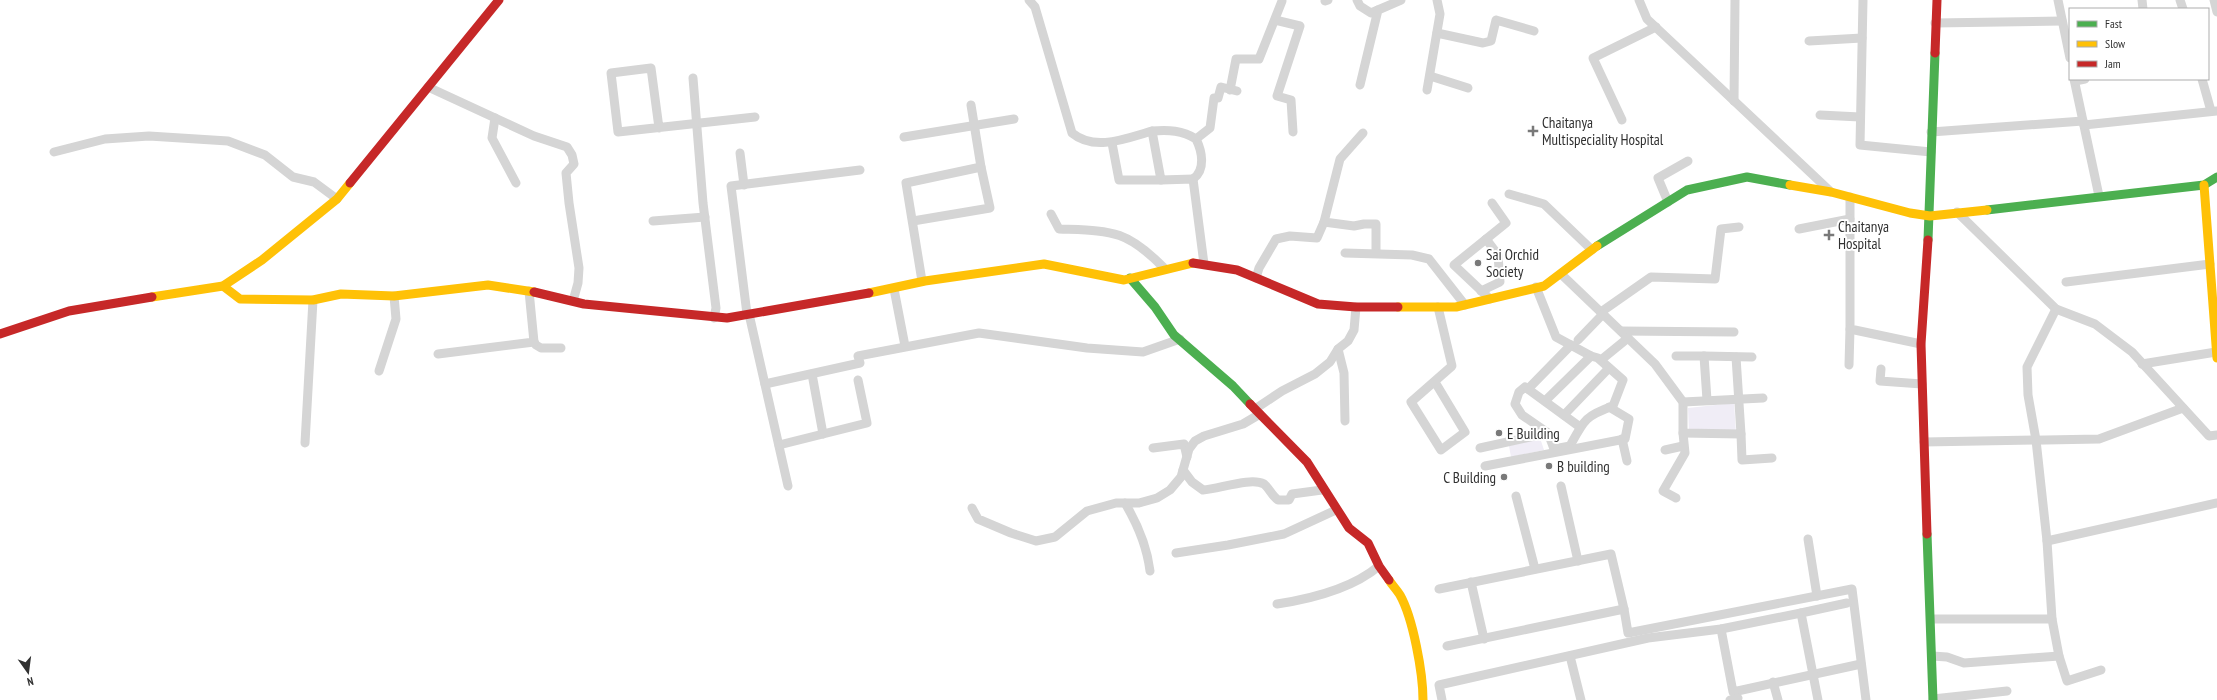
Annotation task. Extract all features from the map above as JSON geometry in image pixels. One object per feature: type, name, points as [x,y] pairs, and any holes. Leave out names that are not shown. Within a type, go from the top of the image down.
[{"type":"main road","points":[[0,334],[69,311],[223,286],[262,260],[337,199],[499,0]]},
{"type":"main road","points":[[1933,700],[1921,344],[1930,216],[1931,132],[1937,0]]},
{"type":"main road","points":[[223,286],[240,299],[313,300],[341,294],[394,296],[488,285],[529,291],[573,302],[714,318],[748,314],[894,289],[922,281],[1044,264],[1124,280],[1190,262],[1237,270],[1318,304],[1356,307],[1456,307],[1544,286],[1592,250],[1687,190],[1747,177],[1831,192],[1910,213],[1930,216],[2204,185],[2217,177]]},
{"type":"main road","points":[[2204,185],[2210,264],[2214,280],[2216,355]]},
{"type":"main road","points":[[1130,278],[1155,307],[1174,335],[1233,386],[1307,462],[1322,490],[1349,528],[1368,543],[1379,566],[1400,595],[1409,620],[1422,684],[1423,700]]},
{"type":"street","points":[[1029,0],[1035,7],[1072,133],[1086,142],[1112,143],[1152,131],[1174,130],[1188,134],[1196,139],[1202,157],[1201,168],[1198,175],[1193,178],[1119,180],[1112,143]]},
{"type":"street","points":[[1357,0],[1360,6],[1372,13],[1401,0]]},
{"type":"street","points":[[1427,90],[1440,14],[1437,0]]},
{"type":"street","points":[[1639,0],[1648,20],[1831,192]]},
{"type":"street","points":[[1734,101],[1735,0]]},
{"type":"street","points":[[1863,0],[1860,145],[1931,152]]},
{"type":"street","points":[[2058,0],[2065,23],[2069,51]]},
{"type":"street","points":[[2214,0],[2217,12]]},
{"type":"street","points":[[1196,139],[1210,128],[1214,98],[1218,98],[1221,87],[1233,90],[1236,59],[1259,59],[1282,2]]},
{"type":"street","points":[[1360,85],[1378,10]]},
{"type":"street","points":[[1274,20],[1300,26],[1277,96],[1291,100],[1293,132]]},
{"type":"street","points":[[1437,33],[1483,43],[1491,41],[1496,20],[1534,30]]},
{"type":"street","points":[[1935,23],[2065,23]]},
{"type":"street","points":[[1622,120],[1593,58],[1656,27]]},
{"type":"street","points":[[1809,41],[1862,38]]},
{"type":"street","points":[[659,128],[651,68],[611,73],[618,132],[659,128],[696,124],[755,117]]},
{"type":"street","points":[[1430,76],[1468,88]]},
{"type":"street","points":[[692,78],[704,217],[716,308],[714,318]]},
{"type":"street","points":[[2074,80],[2098,196]]},
{"type":"street","points":[[1931,132],[2084,123],[2214,111],[2202,80]]},
{"type":"street","points":[[428,87],[534,136],[567,147],[572,155],[574,164],[566,173],[579,268],[578,283],[573,302]]},
{"type":"street","points":[[913,221],[990,208],[981,167],[971,105]]},
{"type":"street","points":[[1820,115],[1860,117]]},
{"type":"street","points":[[495,118],[492,138],[516,183]]},
{"type":"street","points":[[904,137],[1014,119]]},
{"type":"street","points":[[1152,131],[1161,180]]},
{"type":"street","points":[[1256,278],[1259,268],[1276,239],[1290,236],[1316,238],[1324,222],[1340,159],[1363,134]]},
{"type":"street","points":[[54,152],[105,139],[149,136],[228,141],[265,155],[293,177],[314,182],[337,199]]},
{"type":"street","points":[[740,153],[744,185]]},
{"type":"street","points":[[1668,202],[1658,178],[1688,160]]},
{"type":"street","points":[[922,281],[906,183],[981,167]]},
{"type":"street","points":[[788,486],[748,314],[731,186],[860,170]]},
{"type":"street","points":[[1193,178],[1204,264]]},
{"type":"street","points":[[1509,194],[1544,204],[1592,250]]},
{"type":"street","points":[[1849,364],[1850,197]]},
{"type":"street","points":[[1490,299],[1454,264],[1506,223],[1492,203]]},
{"type":"street","points":[[1957,212],[2056,309],[2095,324],[2132,352],[2209,436],[2217,435]]},
{"type":"street","points":[[1051,214],[1059,229],[1090,230],[1122,236],[1140,245],[1164,268]]},
{"type":"street","points":[[653,221],[704,217]]},
{"type":"street","points":[[1799,229],[1850,218]]},
{"type":"street","points":[[1324,222],[1354,226],[1376,224],[1376,253]]},
{"type":"street","points":[[1528,389],[1575,343],[1602,313],[1651,277],[1715,279],[1721,229],[1739,227]]},
{"type":"street","points":[[1482,291],[1500,282],[1498,255],[1486,239]]},
{"type":"street","points":[[1345,253],[1412,255],[1429,259],[1465,305]]},
{"type":"street","points":[[2066,282],[2210,264]]},
{"type":"street","points":[[1561,274],[1655,364],[1683,402],[1683,446],[1685,453],[1663,491],[1676,498]]},
{"type":"street","points":[[1536,287],[1556,337],[1575,343],[1591,356],[1601,360],[1623,380],[1613,406],[1583,421],[1580,427],[1570,446],[1554,449],[1548,433],[1522,415],[1515,404],[1519,392],[1525,387],[1580,427]]},
{"type":"street","points":[[894,289],[905,346]]},
{"type":"street","points":[[529,291],[534,342],[536,346],[541,348],[561,348]]},
{"type":"street","points":[[379,371],[396,319],[394,296]]},
{"type":"street","points":[[305,443],[313,300]]},
{"type":"street","points":[[972,508],[978,518],[987,524],[1036,541],[1055,537],[1087,511],[1102,506],[1125,503],[1139,504],[1157,498],[1176,483],[1195,441],[1204,436],[1243,424],[1282,391],[1315,374],[1330,362],[1338,349],[1348,341],[1354,330],[1356,307]]},
{"type":"street","points":[[1435,382],[1465,432],[1441,450],[1411,402],[1452,366],[1438,307]]},
{"type":"street","points":[[2056,309],[2027,367],[2028,395],[2036,440],[2047,541],[2052,619],[2059,656],[2067,681],[2101,670]]},
{"type":"street","points":[[1850,329],[1921,344]]},
{"type":"street","points":[[1621,331],[1734,332]]},
{"type":"street","points":[[765,384],[860,364],[858,356],[905,346],[979,334],[1087,348],[1143,352],[1180,339]]},
{"type":"street","points":[[1601,360],[1628,338]]},
{"type":"street","points":[[438,354],[534,342]]},
{"type":"street","points":[[1338,349],[1344,373],[1345,421]]},
{"type":"street","points":[[2142,364],[2216,355]]},
{"type":"street","points":[[1544,401],[1591,356]]},
{"type":"street","points":[[1676,356],[1752,357]]},
{"type":"street","points":[[1704,356],[1707,400]]},
{"type":"street","points":[[1736,357],[1742,460],[1772,458]]},
{"type":"street","points":[[1564,415],[1609,368]]},
{"type":"street","points":[[1881,369],[1880,381],[1922,384]]},
{"type":"street","points":[[812,374],[822,434]]},
{"type":"street","points":[[779,445],[867,423],[858,380]]},
{"type":"street","points":[[1683,402],[1762,398]]},
{"type":"street","points":[[1485,466],[1625,439],[1629,419],[1609,407]]},
{"type":"street","points":[[1924,442],[2099,439],[2183,408]]},
{"type":"street","points":[[1480,448],[1548,433]]},
{"type":"street","points":[[1684,433],[1741,434]]},
{"type":"street","points":[[1622,439],[1627,461]]},
{"type":"street","points":[[1153,448],[1184,444],[1187,457]]},
{"type":"street","points":[[1665,450],[1683,446]]},
{"type":"street","points":[[1183,470],[1192,482],[1203,490],[1218,489],[1255,481],[1265,485],[1278,500],[1289,500],[1292,494],[1322,490]]},
{"type":"street","points":[[1561,486],[1578,560]]},
{"type":"street","points":[[1516,496],[1534,569]]},
{"type":"street","points":[[1125,503],[1136,522],[1144,542],[1150,571]]},
{"type":"street","points":[[2047,541],[2217,503]]},
{"type":"street","points":[[1176,553],[1284,534],[1336,510]]},
{"type":"street","points":[[1808,539],[1817,596]]},
{"type":"street","points":[[1439,589],[1611,554],[1628,632],[1852,589],[1866,700]]},
{"type":"street","points":[[1277,604],[1307,599],[1332,590],[1367,576],[1379,566]]},
{"type":"street","points":[[1471,582],[1484,638]]},
{"type":"street","points":[[1442,700],[1439,685],[1648,638],[1721,629],[1846,603]]},
{"type":"street","points":[[1448,646],[1624,609]]},
{"type":"street","points":[[1801,613],[1818,700]]},
{"type":"street","points":[[1931,619],[2052,619]]},
{"type":"street","points":[[1721,629],[1735,697],[1774,682],[1861,664]]},
{"type":"street","points":[[1570,656],[1580,700]]},
{"type":"street","points":[[1932,656],[1947,657],[1964,663],[2059,656]]},
{"type":"street","points":[[1774,682],[1778,700]]},
{"type":"street","points":[[1933,700],[2007,691]]},
{"type":"shaded area","points":[[1734,403],[1736,433],[1689,431],[1688,408]]},
{"type":"shaded area","points":[[1540,438],[1544,450],[1511,457],[1509,446]]},
{"type":"traffic: fast","points":[[1928,240],[1935,53]]},
{"type":"traffic: fast","points":[[1597,246],[1687,190],[1747,177],[1790,185]]},
{"type":"traffic: fast","points":[[1987,210],[2204,185],[2217,177]]},
{"type":"traffic: fast","points":[[1130,278],[1155,307],[1174,335],[1233,386],[1250,404]]},
{"type":"traffic: fast","points":[[1927,534],[1933,700]]},
{"type":"traffic: slow","points":[[152,297],[223,286],[262,260],[337,199],[350,183]]},
{"type":"traffic: slow","points":[[1790,185],[1831,192],[1910,213],[1930,216],[1987,210]]},
{"type":"traffic: slow","points":[[2204,185],[2217,358]]},
{"type":"traffic: slow","points":[[1398,307],[1456,307],[1544,286],[1597,246]]},
{"type":"traffic: slow","points":[[869,293],[925,281],[1044,264],[1124,280],[1193,263]]},
{"type":"traffic: slow","points":[[223,286],[240,299],[313,300],[341,294],[394,296],[488,285],[534,292]]},
{"type":"traffic: slow","points":[[1389,580],[1405,605],[1413,631],[1419,661],[1423,700]]},
{"type":"traffic: jam","points":[[350,183],[499,0]]},
{"type":"traffic: jam","points":[[1935,53],[1937,0]]},
{"type":"traffic: jam","points":[[1927,534],[1921,344],[1928,240]]},
{"type":"traffic: jam","points":[[1193,263],[1237,270],[1318,304],[1356,307],[1398,307]]},
{"type":"traffic: jam","points":[[534,292],[584,304],[727,318],[869,293]]},
{"type":"traffic: jam","points":[[0,334],[69,311],[152,297]]},
{"type":"traffic: jam","points":[[1250,404],[1307,462],[1349,528],[1368,543],[1379,566],[1389,580]]},
{"type":"place","name":"Chaitanya Multispeciality Hospital","points":[[1533,131]]},
{"type":"place","name":"Chaitanya Hospital","points":[[1829,235]]},
{"type":"place","name":"Sai Orchid Society","points":[[1478,263]]},
{"type":"place","name":"E Building","points":[[1499,433]]},
{"type":"place","name":"B building","points":[[1549,466]]},
{"type":"place","name":"C Building","points":[[1504,477]]}]
